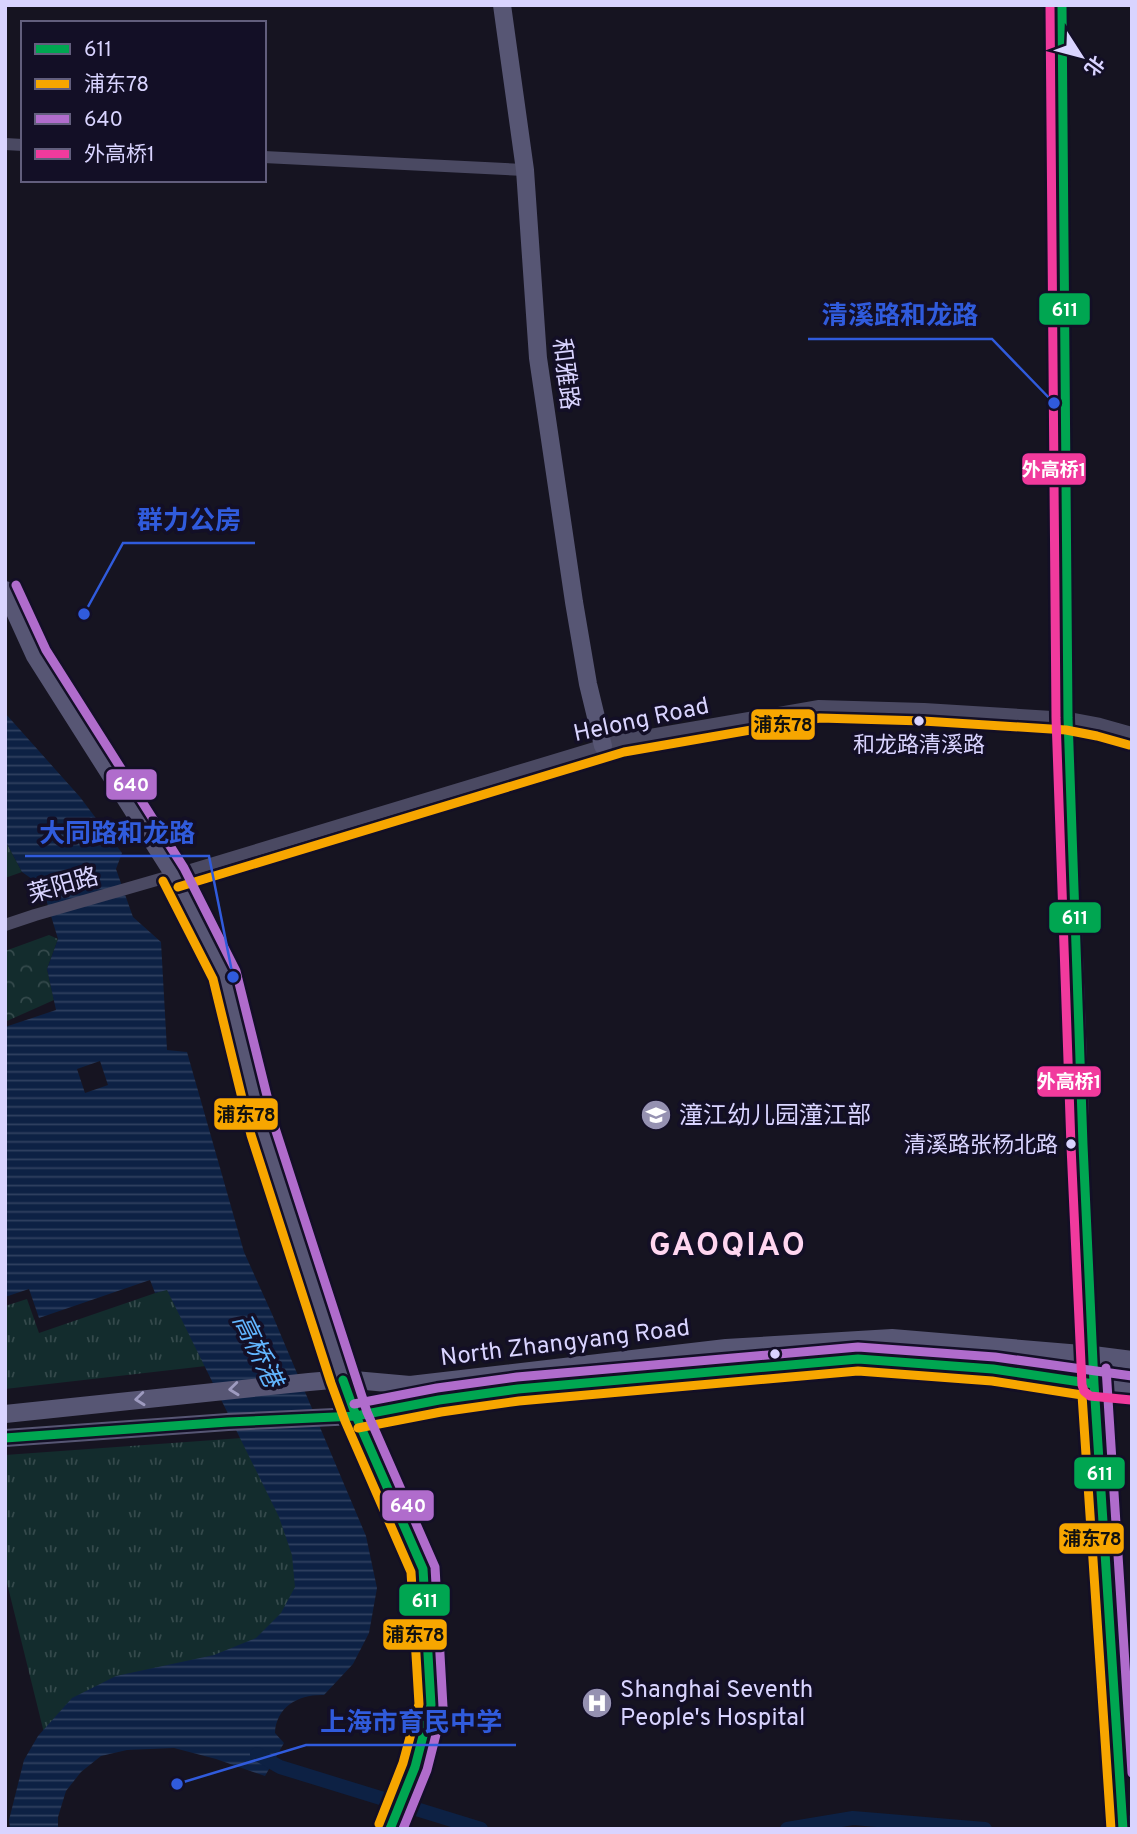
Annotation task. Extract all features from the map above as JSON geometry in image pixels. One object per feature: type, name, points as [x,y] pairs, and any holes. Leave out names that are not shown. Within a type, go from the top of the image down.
[{"type":"main road","name":"和雅路","points":[[502,5],[525,170],[538,358],[574,602],[588,684],[603,746]]},
{"type":"main road","points":[[5,590],[35,656],[174,875],[225,975],[263,1131],[343,1380],[423,1569],[431,1705],[415,1767],[390,1829]]},
{"type":"main road","name":"North Zhangyang Road","points":[[5,1414],[309,1382],[343,1380],[410,1385],[726,1348],[892,1338],[1132,1360]]},
{"type":"main road","name":"North Zhangyang Road","points":[[5,1438],[356,1416],[439,1400],[518,1389],[858,1359],[993,1369],[1132,1388]]},
{"type":"street","points":[[1062,5],[1068,718],[1094,1384],[1123,1829]]},
{"type":"street","points":[[266,157],[525,170]]},
{"type":"street","name":"Helong Road","points":[[174,875],[621,740],[819,706],[1068,718],[1132,733]]},
{"type":"street","name":"莱阳路","points":[[5,925],[174,875]]},
{"type":"green space","points":[[5,840],[22,872],[5,878]]},
{"type":"green space","points":[[49,935],[58,939],[47,969],[54,1000],[7,1021],[5,951]]},
{"type":"green space","points":[[167,1289],[206,1366],[5,1389],[5,1306],[27,1299],[39,1333]]},
{"type":"green space","points":[[269,1436],[316,1523],[275,1651],[45,1737],[5,1575],[5,1455]]},
{"type":"water","name":"高桥港","points":[[5,713],[80,797],[122,853],[116,869],[133,917],[161,942],[167,1050],[187,1052],[244,1252],[366,1536],[377,1588],[369,1633],[353,1664],[324,1695],[298,1699],[285,1709],[276,1724],[275,1733],[284,1743],[265,1776],[174,1748],[127,1750],[101,1756],[81,1772],[66,1791],[58,1817],[58,1829],[10,1829],[9,1820],[24,1760],[38,1736],[72,1698],[116,1676],[214,1655],[256,1638],[281,1613],[295,1587],[292,1555],[279,1517],[167,1290],[155,1293],[150,1280],[39,1318],[29,1289],[5,1297],[5,1027],[56,1010],[47,969],[58,939],[42,886],[22,872],[5,840]],"holes":[[[100,1061],[108,1085],[85,1093],[77,1069]]]},
{"type":"waterway","points":[[257,1754],[280,1767],[481,1829]]},
{"type":"waterway","points":[[787,1829],[853,1818],[985,1829]]},
{"type":"waterway","points":[[1115,1829],[1132,1822]]},
{"type":"transit line","name":"外高桥1","points":[[1050,5],[1056,718],[1082,1385],[1090,1396],[1131,1400]]},
{"type":"transit line","name":"611","points":[[1062,5],[1068,718],[1094,1384],[1123,1829]]},
{"type":"transit line","name":"640","points":[[16,585],[46,650],[184,868],[236,971],[275,1128],[367,1412],[435,1567],[443,1707],[427,1770],[403,1829]]},
{"type":"transit line","name":"浦东78","points":[[178,887],[624,752],[820,718],[1066,730],[1129,745]]},
{"type":"transit line","name":"浦东78","points":[[163,881],[213,979],[251,1135],[331,1383],[411,1572],[419,1704],[403,1763],[379,1824]]},
{"type":"transit line","name":"640","points":[[354,1404],[437,1388],[517,1377],[858,1347],[995,1357],[1132,1376]]},
{"type":"transit line","name":"611","points":[[5,1438],[356,1416],[439,1400],[518,1389],[858,1359],[993,1369],[1094,1384]]},
{"type":"transit line","name":"640","points":[[1106,1368],[1132,1773]]},
{"type":"transit line","name":"浦东78","points":[[358,1428],[519,1401],[858,1371],[992,1381],[1082,1395],[1111,1829]]},
{"type":"transit line","name":"611","points":[[343,1380],[423,1569],[431,1705],[415,1767],[390,1829]]},
{"type":"place","name":"清溪路和龙路","points":[[1054,403]]},
{"type":"place","name":"群力公房","points":[[84,614]]},
{"type":"place","name":"和龙路清溪路","points":[[919,721]]},
{"type":"place","name":"大同路和龙路","points":[[233,977]]},
{"type":"place","name":"潼江幼儿园潼江部","points":[[656,1115]]},
{"type":"place","name":"清溪路张杨北路","points":[[1071,1144]]},
{"type":"place","name":"Shanghai Seventh People's Hospital","points":[[597,1703]]},
{"type":"place","name":"上海市育民中学","points":[[177,1784]]},
{"type":"district","name":"GAOQIAO","points":[[728,1244]]}]
